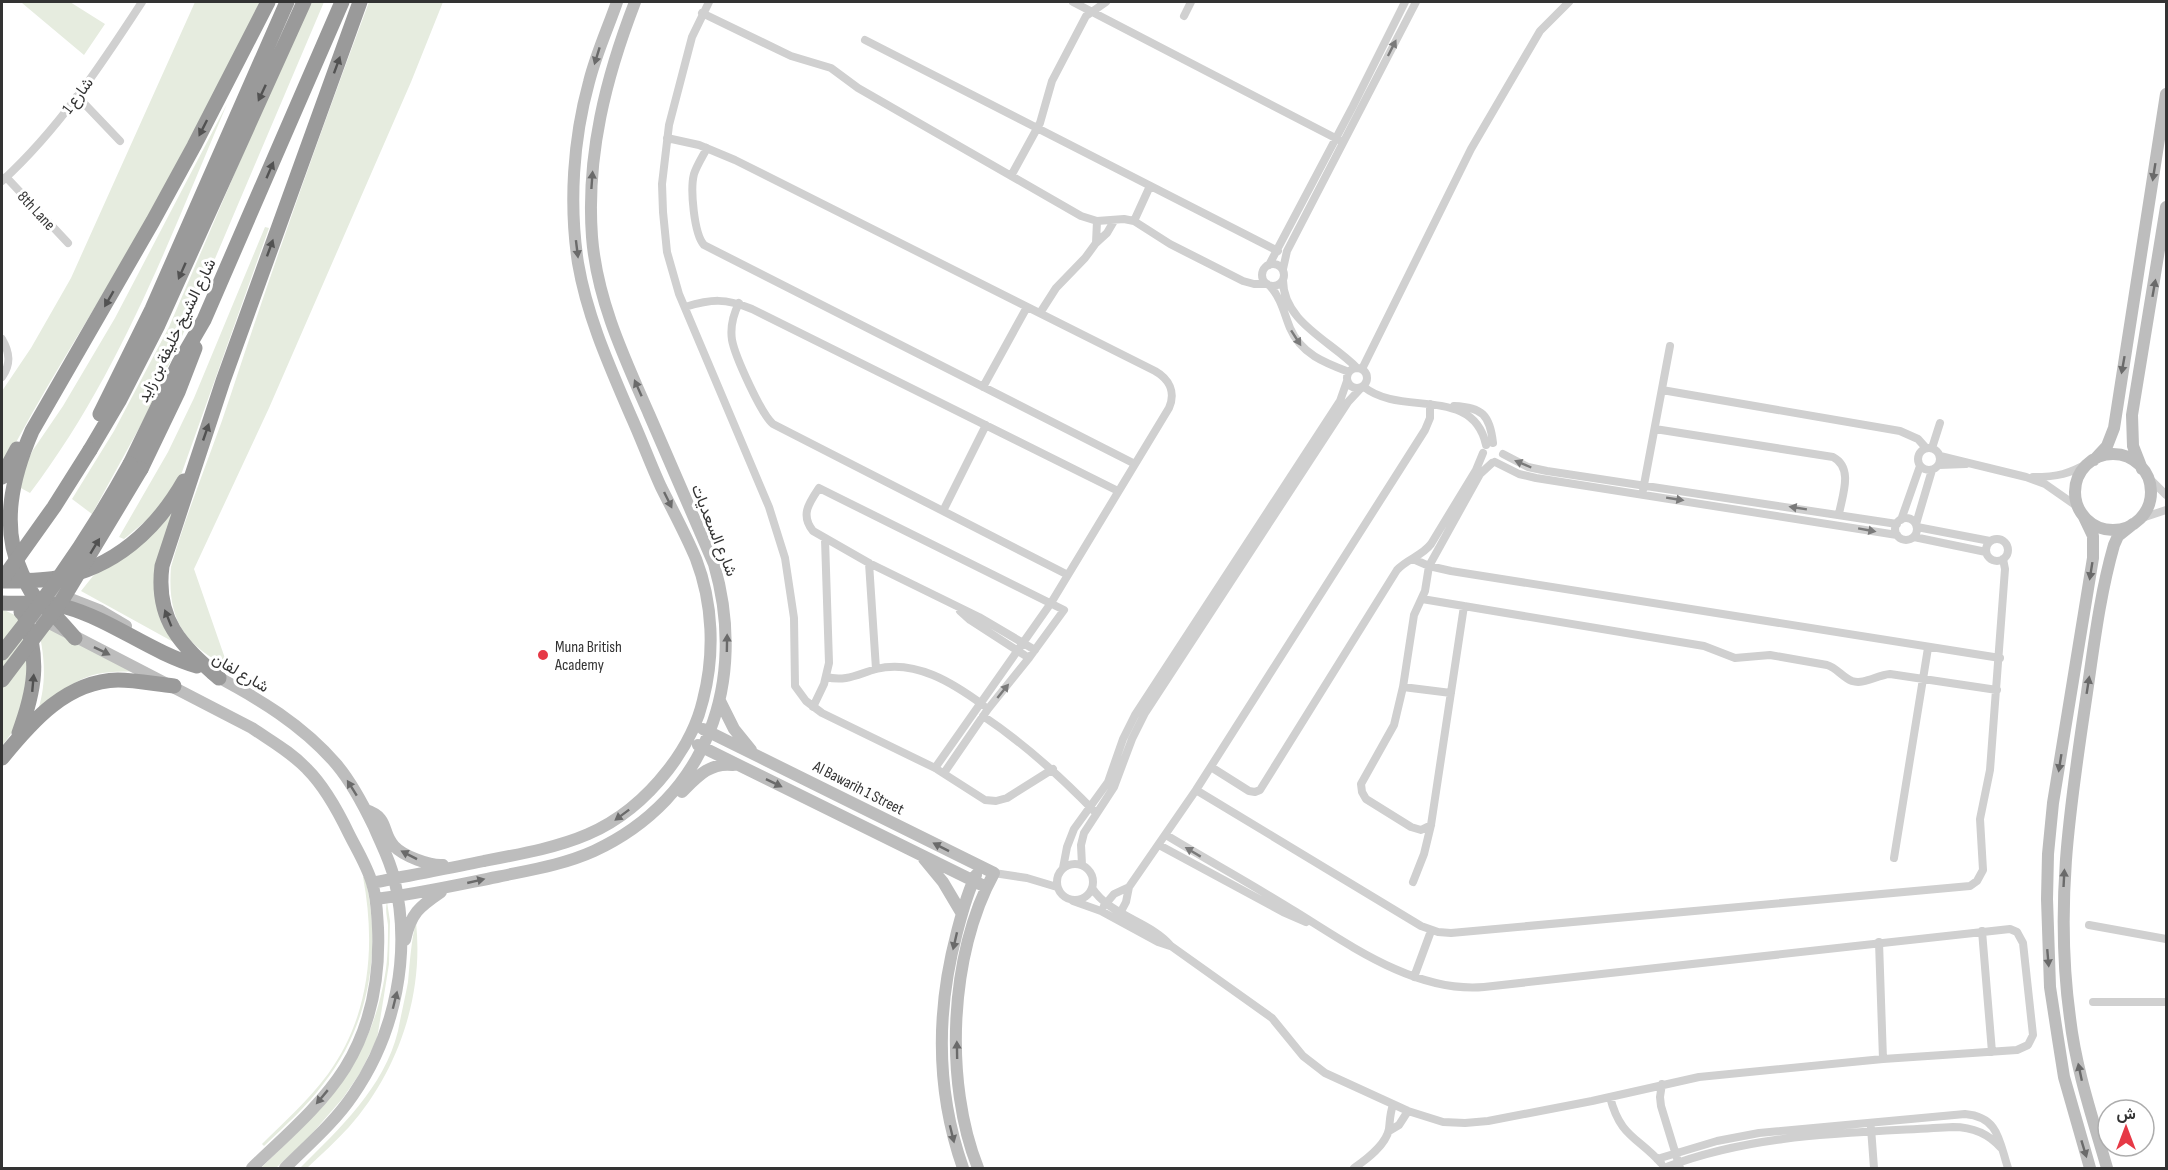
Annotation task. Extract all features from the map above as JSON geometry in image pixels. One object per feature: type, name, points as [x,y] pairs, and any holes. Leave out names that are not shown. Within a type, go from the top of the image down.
[{"type":"highway","points":[[2,477],[18,448],[32,431],[118,284],[184,165],[268,2]]},
{"type":"highway","name":"شارع الشيخ خليفة بن زايد","points":[[2,564],[87,447],[140,336],[286,2]]},
{"type":"highway","points":[[17,739],[33,692],[34,657],[32,640],[24,615],[6,602],[2,581],[48,516],[87,447],[119,401],[158,325],[304,2]]},
{"type":"highway","name":"شارع الشيخ خليفة بن زايد","points":[[135,466],[186,374],[204,320],[342,2]]},
{"type":"highway","points":[[219,678],[181,642],[170,626],[161,597],[160,576],[164,555],[360,2]]},
{"type":"highway","points":[[32,431],[15,479],[9,517],[13,549],[25,580],[38,602],[51,611],[75,638]]},
{"type":"highway","points":[[2,581],[58,578],[75,574],[122,552],[160,518],[196,460]]},
{"type":"highway","points":[[2,653],[64,570],[135,466]]},
{"type":"highway","points":[[2,680],[60,602],[135,466]]},
{"type":"highway","points":[[6,602],[38,602],[66,607],[85,614],[161,653],[196,666]]},
{"type":"highway","points":[[2,758],[17,739],[59,699],[89,685],[119,680],[174,687]]},
{"type":"street","name":"شارع 1","points":[[4,179],[42,139],[77,96],[142,2]]},
{"type":"street","name":"شارع السعديات","points":[[617,2],[599,47],[580,123],[574,183],[575,238],[587,304],[603,352],[702,577],[709,617],[711,662],[715,672],[715,684],[703,729]]},
{"type":"street","name":"شارع السعديات","points":[[376,899],[447,888],[559,864],[622,837],[642,822],[674,790],[692,767],[696,744],[720,701],[727,633],[720,585],[714,564],[615,335],[599,281],[592,238],[591,183],[599,122],[607,84],[635,2]]},
{"type":"street","points":[[709,2],[692,37],[667,138],[662,184],[664,226],[669,260],[685,307],[772,515],[785,558],[793,601],[794,681],[797,691],[813,708],[935,768],[980,798],[996,801],[1012,795],[1053,768]]},
{"type":"street","points":[[1073,2],[1340,140]]},
{"type":"street","points":[[1011,176],[1038,128],[1052,81],[1086,16],[1106,2]]},
{"type":"street","points":[[1184,16],[1191,2]]},
{"type":"street","points":[[1340,140],[1405,2]]},
{"type":"street","points":[[1082,865],[1080,852],[1086,827],[1108,782],[1127,730],[1348,402],[1367,382],[1368,376],[1354,373],[1314,357],[1303,348],[1293,335],[1281,303],[1262,274],[1319,180],[1415,2]]},
{"type":"street","points":[[1246,552],[1340,400],[1467,155],[1540,30],[1569,2]]},
{"type":"street","points":[[702,13],[799,59],[831,68],[858,88],[1074,213],[1096,221],[1134,221],[1170,244],[1242,281],[1278,285],[1283,280]]},
{"type":"street","points":[[865,40],[1278,251]]},
{"type":"street","points":[[2090,1168],[2064,1077],[2058,1039],[2049,967],[2048,854],[2053,803],[2093,558],[2092,536],[2080,511],[2075,491],[2076,483],[2084,468],[2107,446],[2114,428],[2166,93]]},
{"type":"street","points":[[77,96],[120,141]]},
{"type":"street","points":[[667,138],[707,148],[735,160],[1155,371],[1167,380],[1172,394],[1171,404],[1051,603],[935,768]]},
{"type":"street","points":[[707,148],[696,168],[693,185],[697,234],[704,245],[1135,464]]},
{"type":"street","name":"8th Lane","points":[[4,179],[68,243]]},
{"type":"street","points":[[1197,790],[1431,931],[1451,933],[1970,886],[1977,881],[1983,870],[1980,819],[1989,777],[2000,658],[2005,569],[2003,558],[2008,549],[2005,542],[1916,526],[1911,520],[1899,522],[1527,476],[1510,471],[1484,458],[1487,447],[1479,426],[1470,416],[1454,408],[1386,399],[1362,387],[1354,388],[1354,373],[1342,354],[1296,315],[1286,295],[1283,269],[1287,250],[1319,180]]},
{"type":"street","points":[[1134,221],[1150,186]]},
{"type":"street","points":[[2107,1168],[2085,1093],[2070,1020],[2064,962],[2063,904],[2070,804],[2101,604],[2118,536],[2136,521],[2149,502],[2150,493],[2144,472],[2133,446],[2132,415],[2166,207]]},
{"type":"street","points":[[1096,221],[1096,243]]},
{"type":"street","points":[[1040,313],[1056,288],[1107,233],[1114,221]]},
{"type":"street","points":[[1269,265],[1277,264],[1283,269]]},
{"type":"street","points":[[685,307],[710,300],[739,303],[1118,491]]},
{"type":"street","points":[[739,303],[733,317],[732,339],[769,421],[1068,575]]},
{"type":"street","points":[[983,387],[1027,307]]},
{"type":"street","points":[[2,339],[9,352],[8,367],[2,377]]},
{"type":"street","points":[[1643,490],[1670,346]]},
{"type":"street","points":[[1662,390],[1900,431],[1912,435],[1929,448],[1938,451],[1937,464],[1914,537]]},
{"type":"street","points":[[1119,916],[1129,887],[1197,790],[1425,430],[1430,418],[1430,404]]},
{"type":"street","points":[[1940,423],[1929,448],[1919,454],[1920,466],[1925,470],[1937,464],[1969,464],[2026,477],[2045,484],[2100,528],[2123,529],[2136,521],[2166,510]]},
{"type":"street","points":[[943,511],[986,425]]},
{"type":"street","points":[[1655,429],[1837,459],[1843,466],[1845,474],[1839,514]]},
{"type":"street","points":[[1487,447],[1500,446],[1503,454],[1537,470],[1897,535],[1907,540],[1914,537],[1941,542],[1986,552],[1994,560],[2003,558]]},
{"type":"street","points":[[1211,767],[1249,791],[1260,790],[1397,570],[1423,553],[1431,544],[1476,470],[1487,447]]},
{"type":"street","points":[[1431,825],[1421,830],[1414,829],[1366,799],[1362,792],[1362,780],[1394,725],[1403,687],[1414,615],[1425,591],[1429,566],[1480,474],[1500,459],[1503,454]]},
{"type":"street","points":[[2026,477],[2058,477],[2109,455],[2124,456],[2144,472],[2166,495]]},
{"type":"street","points":[[1897,535],[1896,529],[1920,466]]},
{"type":"street","points":[[944,773],[986,713],[1029,658],[1035,650],[1064,610],[819,488],[808,506],[806,516],[810,528],[825,539],[958,609],[970,620],[1021,647],[1035,650]]},
{"type":"street","points":[[1941,542],[1943,532]]},
{"type":"street","points":[[813,708],[826,677],[829,663],[825,539]]},
{"type":"street","points":[[1986,552],[1990,541]]},
{"type":"street","points":[[1413,559],[1443,570],[2000,658]]},
{"type":"street","points":[[869,563],[876,669]]},
{"type":"street","name":"شارع لفان","points":[[2,570],[99,610],[265,705],[300,729],[337,765],[366,810],[395,878],[398,897]]},
{"type":"street","points":[[1422,599],[1704,646],[1735,658],[1770,655],[1827,665],[1836,668],[1846,678],[1855,682],[1890,674],[1997,690]]},
{"type":"street","points":[[6,602],[252,728],[288,752],[307,768],[322,786],[339,814],[372,883],[376,899],[379,942],[377,980],[369,1014],[355,1049],[345,1068],[315,1106],[252,1168]]},
{"type":"street","points":[[1413,882],[1424,854],[1431,825],[1464,606]]},
{"type":"street","points":[[1021,647],[1029,658]]},
{"type":"street","points":[[1894,858],[1928,648]]},
{"type":"street","points":[[826,677],[849,679],[876,669],[894,667],[926,673],[948,682],[980,703],[986,713],[1053,768],[1093,810]]},
{"type":"street","points":[[1403,687],[1451,693]]},
{"type":"street","points":[[720,701],[734,729],[754,753]]},
{"type":"street","name":"Al Bawarih 1 Street","points":[[703,729],[994,873]]},
{"type":"street","name":"شارع السعديات","points":[[372,883],[553,848],[593,832],[613,822],[650,791],[673,764],[696,744]]},
{"type":"street","name":"Al Bawarih 1 Street","points":[[696,744],[986,887]]},
{"type":"street","points":[[622,837],[648,825],[705,771],[721,764],[743,768]]},
{"type":"street","points":[[366,810],[375,813],[381,819],[397,849],[426,863],[440,865],[463,861],[486,861]]},
{"type":"street","points":[[1093,810],[1070,838],[1063,868],[1057,877],[1057,887],[1062,896],[1119,916]]},
{"type":"street","points":[[1166,836],[1226,871],[1274,904]]},
{"type":"street","points":[[1063,868],[1072,864],[1082,865],[1090,872],[1092,888],[1119,916],[1152,939],[1170,946],[1272,1018],[1303,1056],[1317,1068],[1333,1078],[1408,1112],[1443,1122],[1476,1123],[1699,1077],[1883,1059],[2017,1050],[2025,1048],[2031,1042],[2033,1031],[2022,939],[2018,932],[2010,928],[1472,988],[1449,987],[1414,977],[1274,904],[1221,880],[1159,845]]},
{"type":"street","points":[[919,854],[943,882],[962,914]]},
{"type":"street","points":[[963,1168],[951,1130],[942,1077],[941,1050],[945,996],[954,944],[962,914],[981,867]]},
{"type":"street","points":[[1221,880],[1226,871]]},
{"type":"street","points":[[978,1168],[960,1101],[957,1034],[964,957],[969,933],[986,887],[994,873],[1027,878],[1057,887]]},
{"type":"street","points":[[1101,911],[1114,894],[1129,887]]},
{"type":"street","points":[[285,1168],[335,1119],[354,1095],[384,1037],[394,1006],[400,959],[412,917],[418,908],[447,888]]},
{"type":"street","points":[[1072,900],[1087,896],[1092,888]]},
{"type":"street","points":[[398,897],[400,959]]},
{"type":"street","points":[[2089,925],[2166,939]]},
{"type":"street","points":[[1414,977],[1431,931]]},
{"type":"street","points":[[1982,931],[1992,1052]]},
{"type":"street","points":[[1879,942],[1883,1059]]},
{"type":"street","points":[[2093,1002],[2166,1002]]},
{"type":"street","points":[[1662,1084],[1661,1106],[1678,1161]]},
{"type":"street","points":[[1610,1097],[1626,1132],[1664,1168],[1717,1141],[1758,1133],[1872,1121],[1973,1114],[1982,1116],[1994,1127],[2008,1168]]},
{"type":"street","points":[[1389,1131],[1393,1105]]},
{"type":"street","points":[[1354,1168],[1375,1151],[1389,1131],[1399,1125],[1408,1112]]},
{"type":"street","points":[[1872,1121],[1874,1168]]},
{"type":"street","points":[[1657,1159],[1678,1161],[1758,1142],[1803,1137],[1960,1127],[1974,1129],[1986,1135],[2002,1149]]},
{"type":"shaded area","points":[[17,2],[70,2],[105,24],[84,55],[22,3]]},
{"type":"shaded area","points":[[195,2],[264,2],[167,187],[41,397],[2,469],[2,391],[31,348],[71,278]]},
{"type":"shaded area","points":[[308,2],[324,2],[183,334],[143,421],[92,514],[72,499],[114,431],[169,327]]},
{"type":"shaded area","points":[[369,2],[443,2],[411,82],[269,408],[194,569],[228,667],[200,649],[181,628],[172,601],[171,567],[282,244]]},
{"type":"shaded area","points":[[227,104],[163,255],[116,354],[62,448],[30,493],[19,487],[33,450],[63,406],[115,318]]},
{"type":"shaded area","points":[[265,227],[269,228],[181,475],[153,515],[124,539],[119,537],[168,452],[194,398]]},
{"type":"shaded area","points":[[175,510],[159,556],[177,644],[81,591],[93,576],[151,536]]},
{"type":"shaded area","points":[[2,609],[19,617],[32,657],[19,723],[2,746]]},
{"type":"shaded area","points":[[36,620],[137,672],[104,673],[80,680],[59,694],[36,716],[44,680],[44,668]]},
{"type":"shaded area","points":[[363,877],[365,877],[370,904],[372,958],[362,1011],[340,1060],[324,1083],[303,1108],[264,1146],[262,1144],[321,1084],[342,1052],[353,1028],[361,1004],[369,954],[367,903]]},
{"type":"shaded area","points":[[387,902],[390,921],[389,964],[377,1039],[360,1073],[343,1098],[309,1137],[276,1168],[261,1168],[324,1104],[341,1083],[368,1035],[378,1007],[386,969]]},
{"type":"shaded area","points":[[416,922],[416,977],[404,1031],[394,1057],[381,1082],[349,1127],[307,1168],[300,1168],[358,1106],[382,1071],[391,1052],[398,1031],[408,982]]},
{"type":"place","name":"Muna British Academy","points":[[543,655]]}]
